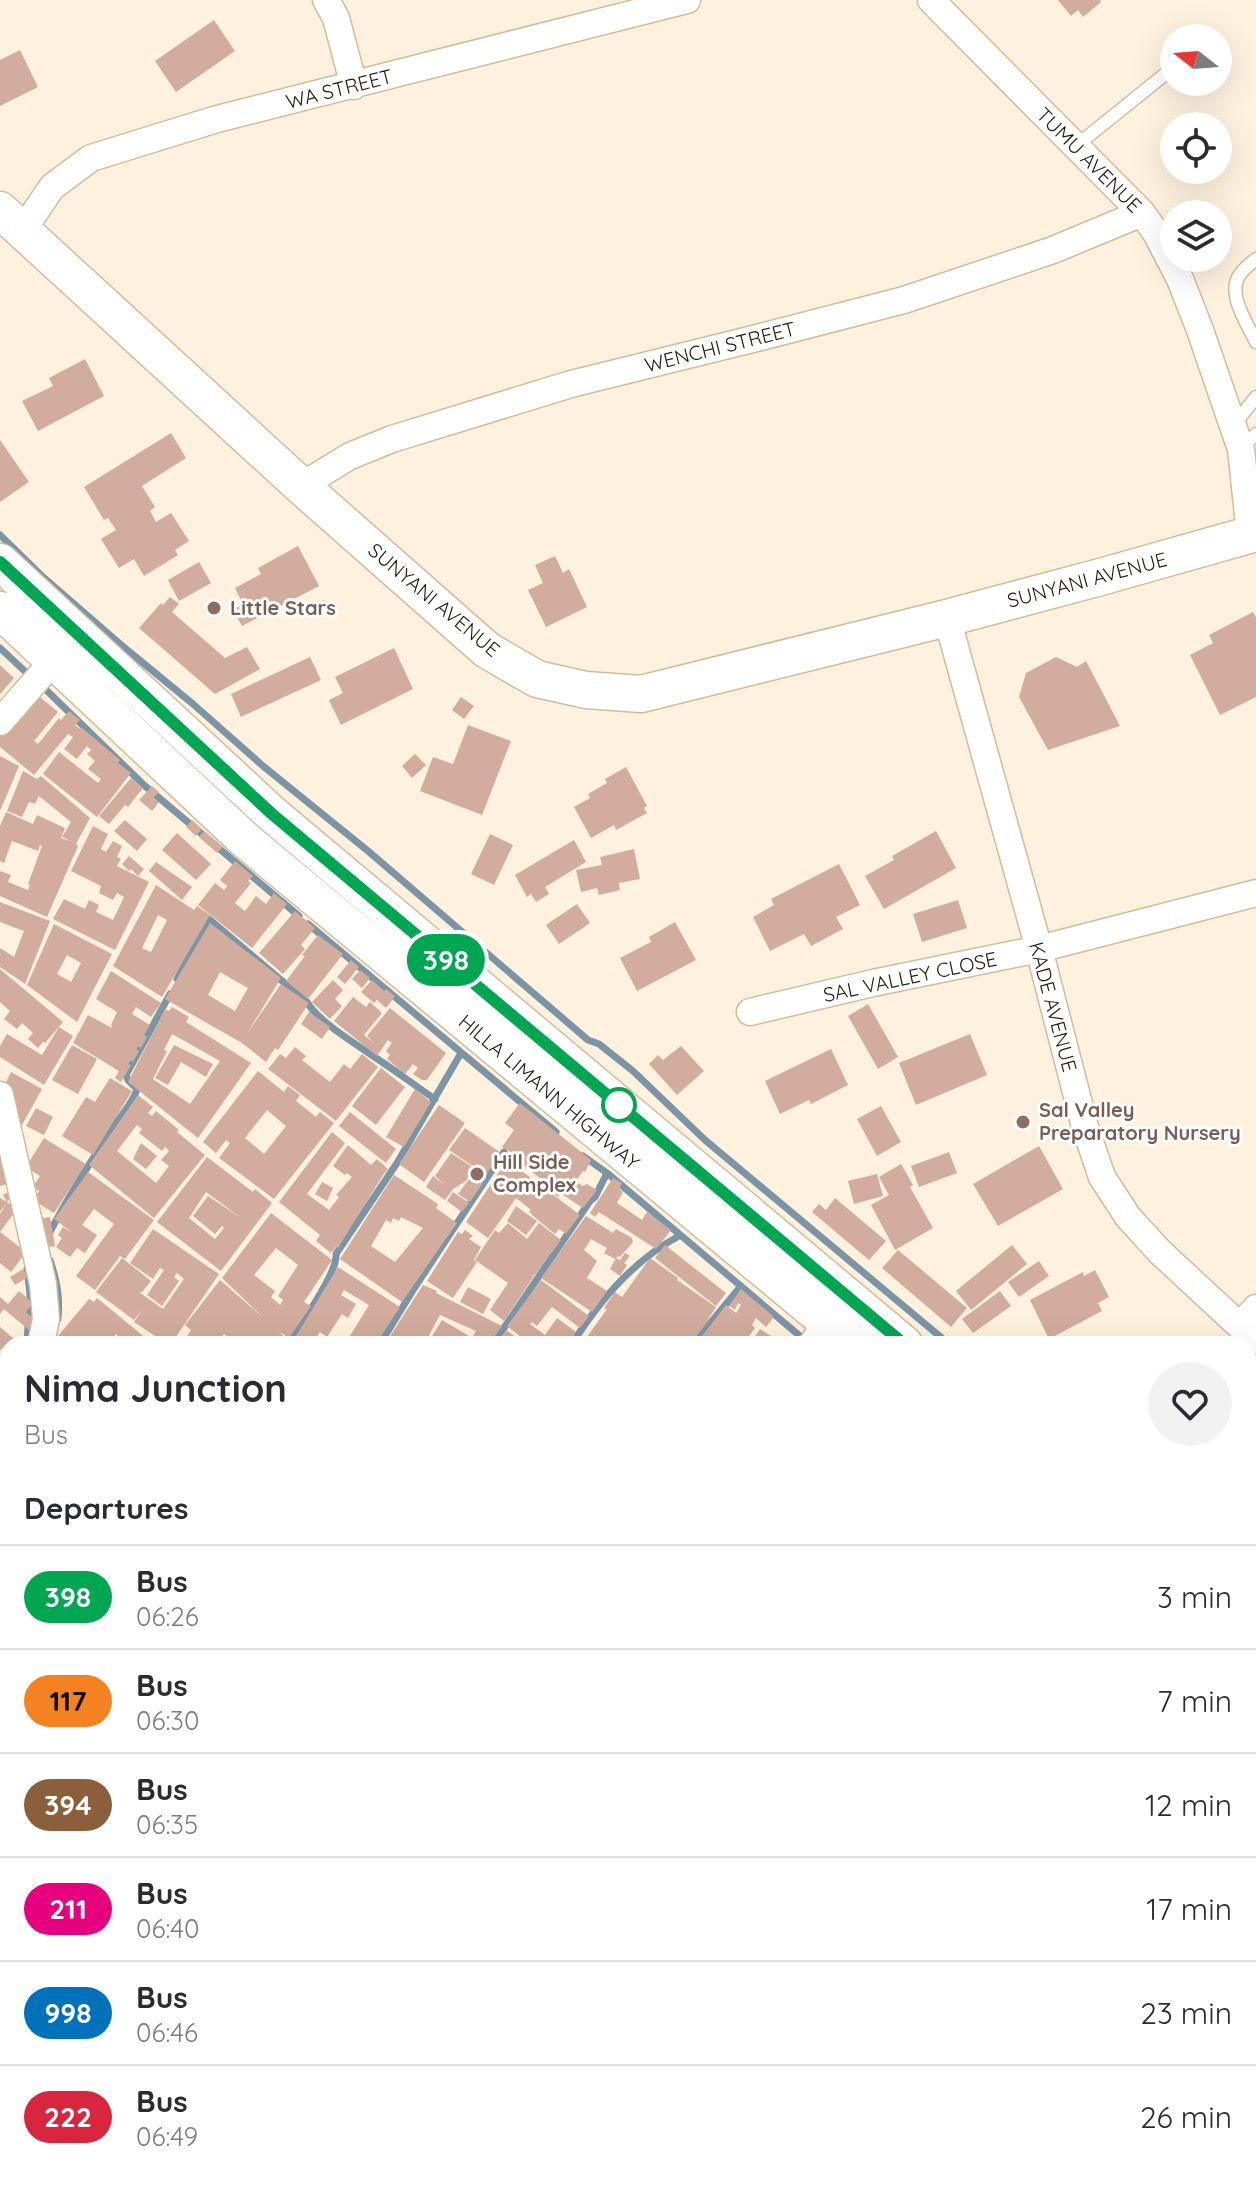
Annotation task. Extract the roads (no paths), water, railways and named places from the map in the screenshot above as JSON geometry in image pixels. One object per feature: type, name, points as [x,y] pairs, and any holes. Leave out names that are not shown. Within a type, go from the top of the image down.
[{"type":"main road","name":"SUNYANI AVENUE","points":[[11,220],[301,486],[487,650],[537,679],[586,690],[641,694],[947,618],[1253,533]]},
{"type":"main road","name":"HILLA LIMANN HIGHWAY","points":[[0,562],[272,814],[894,1336]]},
{"type":"main road","name":"HILLA LIMANN HIGHWAY","points":[[0,610],[244,839],[831,1336]]},
{"type":"street","points":[[326,0],[336,18],[354,86]]},
{"type":"street","name":"WA STREET","points":[[11,220],[91,158],[217,119],[687,0]]},
{"type":"street","name":"TUMU AVENUE","points":[[931,0],[1142,213],[1156,233],[1180,279],[1243,436],[1253,533]]},
{"type":"street","name":"WENCHI STREET","points":[[301,486],[350,456],[392,439],[571,384],[904,300],[1053,250],[1142,213]]},
{"type":"street","name":"KADE AVENUE","points":[[947,618],[1085,1127],[1102,1177],[1128,1217],[1160,1252],[1251,1325]]},
{"type":"street","points":[[0,722],[54,660]]},
{"type":"street","name":"SAL VALLEY CLOSE","points":[[750,1012],[1039,949],[1256,893]]},
{"type":"street","points":[[0,1095],[43,1284],[46,1319],[43,1336]]},
{"type":"lane","points":[[1076,146],[1160,78]]},
{"type":"lane","points":[[1256,259],[1239,275],[1235,286],[1237,302],[1256,342]]},
{"type":"lane","points":[[1243,436],[1256,397]]},
{"type":"waterway","points":[[0,535],[44,578],[263,766],[368,851],[588,1040],[599,1044],[633,1071],[705,1140],[939,1336]]},
{"type":"waterway","points":[[0,648],[30,676]]},
{"type":"waterway","points":[[40,684],[145,786],[299,916]]},
{"type":"waterway","points":[[177,979],[209,919],[307,1002],[330,1026],[435,1099]]},
{"type":"waterway","points":[[308,924],[556,1132]]},
{"type":"waterway","points":[[48,1236],[135,1094],[137,1089],[126,1075],[170,994]]},
{"type":"waterway","points":[[292,1336],[325,1286],[336,1254],[397,1163],[461,1053]]},
{"type":"waterway","points":[[385,1336],[504,1152]]},
{"type":"waterway","points":[[583,1156],[800,1336]]},
{"type":"waterway","points":[[498,1336],[595,1197],[607,1173]]},
{"type":"waterway","points":[[578,1336],[632,1269],[679,1236]]},
{"type":"waterway","points":[[50,1260],[59,1303],[58,1319]]},
{"type":"waterway","points":[[27,1269],[30,1294],[27,1336]]},
{"type":"waterway","points":[[700,1336],[741,1286]]},
{"type":"place","name":"Little Stars","points":[[214,608]]},
{"type":"place","name":"Sal Valley Preparatory Nursery","points":[[1023,1122]]},
{"type":"place","name":"Hill Side Complex","points":[[477,1174]]}]
